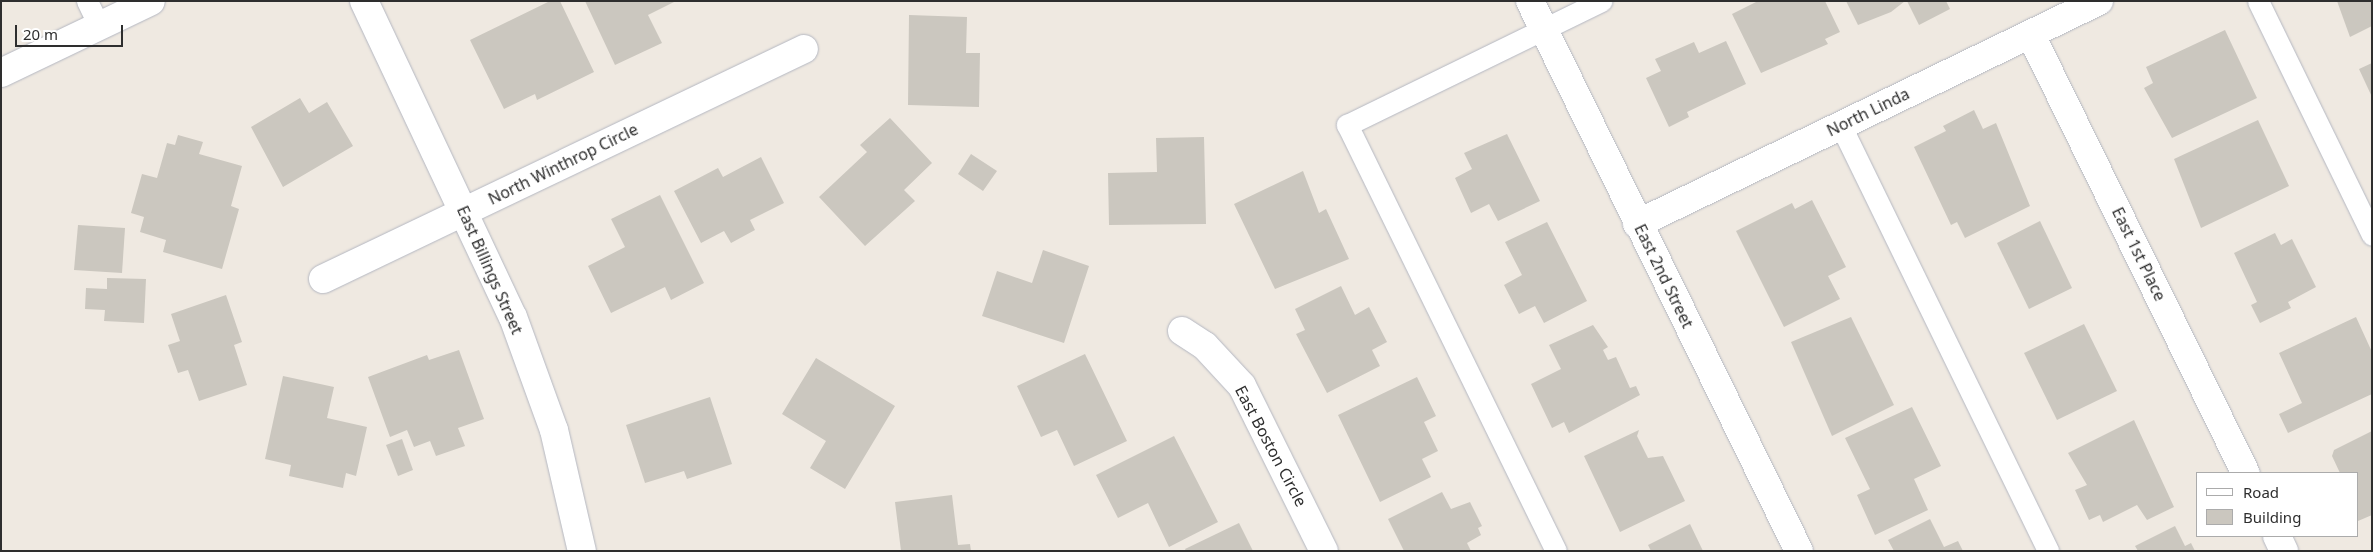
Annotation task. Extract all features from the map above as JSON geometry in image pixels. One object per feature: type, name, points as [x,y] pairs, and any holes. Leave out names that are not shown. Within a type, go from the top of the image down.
[{"type":"street","points":[[1,73],[151,1]]},
{"type":"street","name":"East Billings Street","points":[[364,1],[464,211],[535,375],[554,430],[582,551]]},
{"type":"street","name":"East 2nd Street","points":[[1530,1],[1799,551]]},
{"type":"street","name":"North Linda","points":[[1638,224],[2099,1]]},
{"type":"street","name":"East 1st Place","points":[[2031,35],[2246,472]]},
{"type":"street","name":"North Winthrop Circle","points":[[322,279],[804,49]]},
{"type":"street","name":"East Boston Circle","points":[[1182,331],[1205,346],[1242,386],[1324,551]]},
{"type":"street","points":[[2277,537],[2284,551]]},
{"type":"lane","points":[[87,1],[99,26]]},
{"type":"lane","points":[[1556,551],[1347,125],[1601,1]]},
{"type":"lane","points":[[2258,1],[2372,235]]},
{"type":"lane","points":[[1841,126],[2048,551]]},
{"type":"building","points":[[550,1],[560,1],[594,72],[537,100],[535,94],[504,109],[470,40]]},
{"type":"building","points":[[585,1],[676,1],[648,15],[662,43],[615,65]]},
{"type":"building","points":[[1758,1],[1825,1],[1840,32],[1825,39],[1828,44],[1761,73],[1732,14]]},
{"type":"building","points":[[1846,1],[1905,1],[1891,12],[1858,25]]},
{"type":"building","points":[[1907,1],[1946,1],[1950,9],[1919,25]]},
{"type":"building","points":[[2337,1],[2372,1],[2372,26],[2350,37]]},
{"type":"building","points":[[909,15],[967,17],[966,53],[980,53],[979,107],[908,105]]},
{"type":"building","points":[[2225,30],[2257,98],[2172,138],[2144,88],[2153,83],[2146,67]]},
{"type":"building","points":[[1726,41],[1746,84],[1687,112],[1689,117],[1669,127],[1646,78],[1661,71],[1655,59],[1694,42],[1699,53]]},
{"type":"building","points":[[2372,63],[2372,97],[2359,69]]},
{"type":"building","points":[[300,98],[309,113],[327,102],[353,146],[283,187],[251,127]]},
{"type":"building","points":[[1974,110],[1983,129],[1996,123],[2030,206],[1965,238],[1957,222],[1951,225],[1914,147],[1946,131],[1943,126]]},
{"type":"building","points":[[890,118],[932,163],[904,190],[915,201],[865,246],[819,197],[867,152],[860,145]]},
{"type":"building","points":[[2258,120],[2289,186],[2201,228],[2174,159]]},
{"type":"building","points":[[1507,134],[1540,201],[1498,221],[1489,204],[1471,213],[1455,178],[1472,169],[1464,153]]},
{"type":"building","points":[[178,135],[203,142],[199,154],[242,166],[231,206],[239,209],[222,269],[163,252],[166,240],[140,232],[144,217],[131,213],[142,174],[157,178],[167,143],[175,145]]},
{"type":"building","points":[[1204,137],[1206,224],[1109,225],[1108,173],[1157,172],[1156,138]]},
{"type":"building","points":[[971,154],[997,171],[983,191],[958,174]]},
{"type":"building","points":[[761,157],[784,203],[750,220],[755,230],[731,243],[724,231],[701,243],[674,191],[718,168],[723,177]]},
{"type":"building","points":[[1303,171],[1319,213],[1326,209],[1349,259],[1275,289],[1234,204]]},
{"type":"building","points":[[660,195],[704,283],[671,300],[665,287],[611,313],[588,266],[625,247],[611,219]]},
{"type":"building","points":[[1812,200],[1846,267],[1828,276],[1840,299],[1784,327],[1736,231],[1792,203],[1795,209]]},
{"type":"building","points":[[2040,221],[2072,288],[2029,309],[1997,243]]},
{"type":"building","points":[[1547,222],[1587,301],[1544,323],[1535,306],[1519,314],[1504,285],[1522,275],[1505,242]]},
{"type":"building","points":[[78,225],[125,228],[122,273],[74,270]]},
{"type":"building","points":[[2275,233],[2281,245],[2292,239],[2316,287],[2288,302],[2291,308],[2260,323],[2251,305],[2257,302],[2234,253]]},
{"type":"building","points":[[1043,250],[1089,266],[1064,343],[982,316],[997,271],[1032,283]]},
{"type":"building","points":[[107,278],[146,279],[144,323],[104,321],[105,310],[85,309],[86,288],[107,289]]},
{"type":"building","points":[[1341,286],[1355,315],[1369,307],[1387,342],[1372,350],[1380,366],[1327,393],[1296,334],[1305,330],[1295,309]]},
{"type":"building","points":[[226,295],[242,342],[234,345],[247,385],[199,401],[188,370],[178,373],[168,345],[180,341],[171,314]]},
{"type":"building","points":[[1851,317],[1894,405],[1832,436],[1791,342]]},
{"type":"building","points":[[2356,317],[2372,352],[2372,394],[2288,433],[2279,414],[2302,403],[2279,353]]},
{"type":"building","points":[[2084,324],[2117,391],[2057,420],[2024,353]]},
{"type":"building","points":[[1593,325],[1608,347],[1603,350],[1608,360],[1616,357],[1630,388],[1636,386],[1640,395],[1569,433],[1564,422],[1552,428],[1531,384],[1561,369],[1549,345]]},
{"type":"building","points":[[459,350],[484,419],[458,428],[465,446],[436,456],[430,441],[414,447],[407,430],[390,437],[368,377],[427,355],[429,360]]},
{"type":"building","points":[[1085,354],[1127,441],[1074,466],[1057,430],[1041,437],[1017,386]]},
{"type":"building","points":[[816,358],[895,406],[845,489],[810,468],[826,441],[782,414]]},
{"type":"building","points":[[283,376],[334,387],[327,418],[367,427],[356,476],[346,473],[343,488],[289,476],[291,465],[265,459]]},
{"type":"building","points":[[1417,377],[1436,416],[1424,422],[1438,451],[1422,459],[1431,477],[1380,502],[1338,415]]},
{"type":"building","points":[[710,397],[732,464],[687,479],[684,471],[645,483],[626,425]]},
{"type":"building","points":[[1912,407],[1941,466],[1914,479],[1928,510],[1875,535],[1857,495],[1870,489],[1845,438]]},
{"type":"building","points":[[2134,420],[2174,507],[2147,520],[2137,505],[2103,522],[2100,515],[2089,520],[2075,490],[2087,485],[2068,453]]},
{"type":"building","points":[[1639,430],[1637,436],[1648,458],[1663,456],[1685,501],[1620,532],[1584,456]]},
{"type":"building","points":[[2372,431],[2372,515],[2358,521],[2358,472],[2340,472],[2332,456],[2334,450]]},
{"type":"building","points":[[1174,436],[1218,522],[1169,547],[1148,503],[1118,518],[1096,475]]},
{"type":"building","points":[[402,439],[413,470],[398,476],[386,445]]},
{"type":"building","points":[[1442,492],[1451,509],[1470,502],[1482,526],[1478,528],[1481,535],[1467,543],[1471,551],[1404,551],[1388,519]]},
{"type":"building","points":[[952,495],[958,545],[970,544],[971,551],[901,551],[895,502]]},
{"type":"building","points":[[1930,519],[1944,547],[1958,541],[1963,551],[1894,551],[1888,540]]},
{"type":"building","points":[[1239,523],[1253,551],[1186,551],[1185,549]]},
{"type":"building","points":[[1690,524],[1703,551],[1651,551],[1648,545]]},
{"type":"building","points":[[2175,526],[2185,546],[2191,543],[2195,551],[2138,551],[2135,546]]}]
